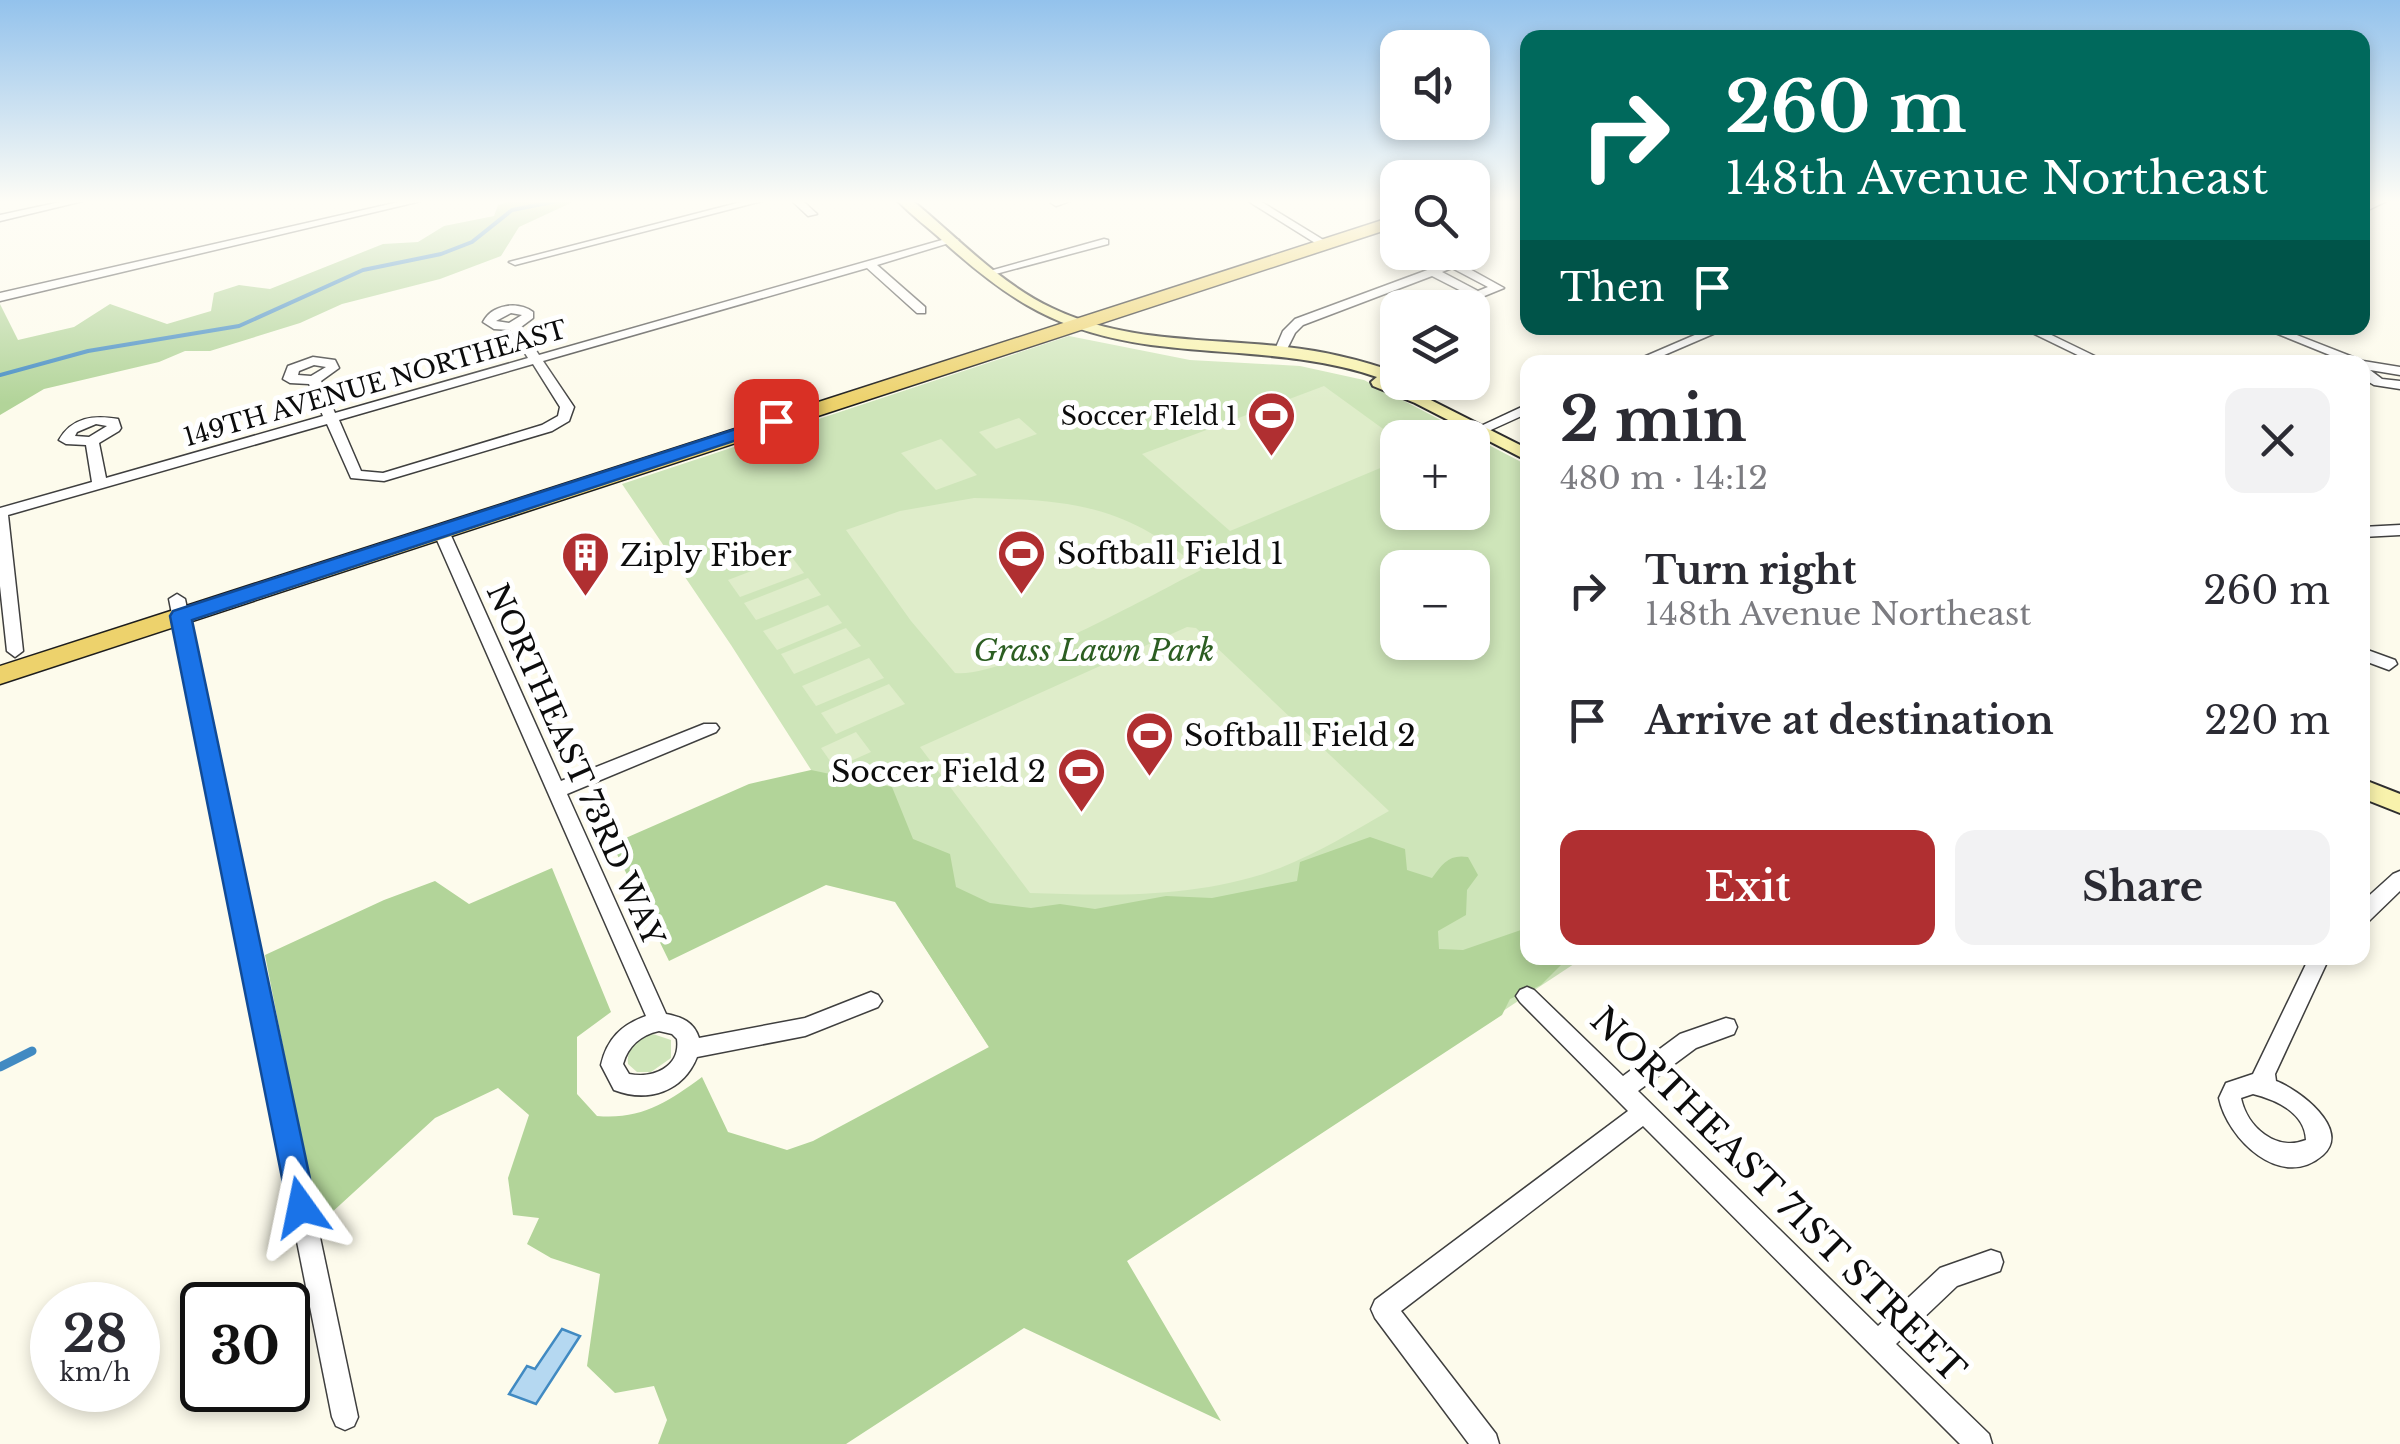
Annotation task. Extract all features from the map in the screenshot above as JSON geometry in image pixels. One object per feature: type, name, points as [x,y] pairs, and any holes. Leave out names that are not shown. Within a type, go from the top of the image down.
[{"type":"main road","points":[[988,268],[1028,302],[1106,333],[1157,342],[1324,357],[1380,374]]},
{"type":"main road","points":[[0,676],[179,608],[1224,268]]},
{"type":"main road","points":[[7,654],[440,531],[1065,319],[1132,305],[1234,268]]},
{"type":"main road","points":[[1132,305],[1127,318],[1132,326],[1157,342]]},
{"type":"main road","points":[[1280,352],[1398,388],[1465,420]]},
{"type":"main road","points":[[1437,400],[1469,420]]},
{"type":"main road","points":[[1490,431],[1520,443]]},
{"type":"main road","points":[[1490,433],[1520,451]]},
{"type":"main road","points":[[2370,791],[2400,804]]},
{"type":"street","points":[[0,297],[124,268]]},
{"type":"street","name":"149TH AVENUE NORTHEAST","points":[[0,514],[863,268]]},
{"type":"street","points":[[878,268],[920,310]]},
{"type":"street","points":[[992,272],[1005,268]]},
{"type":"street","points":[[1280,352],[1288,331],[1298,322],[1434,272]]},
{"type":"street","points":[[314,380],[356,475],[384,477],[547,428],[564,418],[567,407],[514,326]]},
{"type":"street","points":[[1655,355],[1704,335]]},
{"type":"street","points":[[2043,335],[2086,355]]},
{"type":"street","points":[[2287,335],[2338,355]]},
{"type":"street","points":[[2391,380],[2400,371]]},
{"type":"street","points":[[1490,425],[1520,411]]},
{"type":"street","points":[[92,441],[100,484]]},
{"type":"street","points":[[0,514],[7,654]]},
{"type":"street","points":[[2370,532],[2400,530]]},
{"type":"street","name":"NORTHEAST 73RD WAY","points":[[440,531],[659,1022]]},
{"type":"street","points":[[179,608],[345,1418]]},
{"type":"street","points":[[2370,657],[2389,664]]},
{"type":"street","points":[[556,791],[710,728]]},
{"type":"street","points":[[2370,907],[2400,879]]},
{"type":"street","points":[[2266,1086],[2264,1074],[2316,965]]},
{"type":"street","name":"NORTHEAST 71ST STREET","points":[[1526,996],[1979,1444]]},
{"type":"street","points":[[690,1049],[800,1031],[832,1021],[871,1001]]},
{"type":"street","points":[[676,1024],[685,1030],[690,1049],[680,1070],[657,1085],[644,1088],[622,1082],[612,1066],[620,1044],[640,1026],[676,1024]]},
{"type":"street","points":[[1622,1088],[1688,1041],[1726,1027]]},
{"type":"street","points":[[1486,1444],[1384,1308],[1645,1111]]},
{"type":"street","points":[[1878,1344],[1949,1277],[1991,1262]]},
{"type":"green space","points":[[322,268],[468,268],[342,304],[300,323],[210,351],[185,351],[159,362],[44,389],[0,415],[0,304],[18,340],[74,327],[110,304],[167,324],[211,311],[214,293],[239,285],[270,289]]},
{"type":"green space","name":"Grass Lawn Park","points":[[1069,336],[1190,360],[1300,366],[1364,380],[1380,388],[1380,400],[1402,400],[1441,420],[1380,420],[1380,530],[1490,530],[1490,446],[1520,461],[1520,965],[1572,965],[1126,1261],[731,645],[622,484]]},
{"type":"green space","name":"Soccer FIeld 1","points":[[1324,386],[1380,427],[1380,468],[1230,531],[1142,454]]},
{"type":"green space","points":[[1019,418],[1037,434],[996,449],[979,432]]},
{"type":"green space","points":[[941,439],[977,475],[936,490],[901,453]]},
{"type":"green space","name":"Softball Field 1","points":[[974,498],[1039,501],[1095,510],[1147,531],[1201,570],[1041,650],[1007,663],[955,673],[911,621],[846,530],[900,511]]},
{"type":"green space","points":[[791,556],[804,573],[740,597],[728,580]]},
{"type":"green space","points":[[808,578],[821,595],[756,620],[744,603]]},
{"type":"green space","points":[[828,605],[842,623],[777,650],[763,631]]},
{"type":"green space","name":"Softball Field 2","points":[[1187,627],[1196,628],[1389,811],[1294,862],[1250,878],[1156,893],[1030,893],[920,747]]},
{"type":"green space","points":[[846,628],[861,646],[794,674],[781,654]]},
{"type":"green space","points":[[869,658],[884,678],[816,706],[802,686]]},
{"type":"green space","points":[[889,684],[905,704],[836,734],[821,713]]},
{"type":"green space","points":[[856,732],[871,752],[835,768],[821,748]]},
{"type":"green space","points":[[811,770],[892,787],[913,839],[950,854],[956,887],[990,903],[1031,908],[1060,904],[1095,909],[1166,896],[1212,898],[1297,881],[1300,862],[1370,837],[1405,849],[1407,870],[1432,878],[1447,861],[1468,857],[1478,875],[1467,890],[1466,915],[1438,931],[1439,949],[1463,950],[1520,930],[1520,965],[1561,965],[1541,985],[1510,999],[1502,1015],[1127,1261],[1221,1421],[1024,1328],[846,1444],[658,1444],[667,1420],[654,1386],[615,1393],[587,1366],[600,1274],[551,1258],[527,1244],[539,1218],[513,1215],[508,1178],[529,1115],[498,1088],[435,1118],[318,1225],[265,955],[435,881],[469,904],[552,868],[611,1012],[577,1037],[577,1094],[597,1116],[641,1112],[702,1077],[728,1132],[787,1150],[813,1141],[989,1047],[895,902],[826,885],[669,961],[612,844],[749,784]]},
{"type":"green space","points":[[653,1034],[671,1040],[671,1058],[651,1072],[637,1072],[628,1064],[631,1048]]},
{"type":"water","points":[[562,1329],[580,1336],[536,1404],[509,1394],[527,1366],[535,1369]]},
{"type":"waterway","points":[[0,375],[88,351],[239,326],[371,268]]},
{"type":"waterway","points":[[0,1067],[32,1051]]},
{"type":"place","name":"Soccer FIeld 1","points":[[1272,458]]},
{"type":"place","name":"Softball Field 1","points":[[1022,596]]},
{"type":"place","name":"Ziply Fiber","points":[[585,598]]},
{"type":"place","name":"Softball Field 2","points":[[1149,778]]},
{"type":"place","name":"Soccer Field 2","points":[[1081,814]]},
{"type":"route","points":[[301,1207],[180,616],[776,421]]}]
